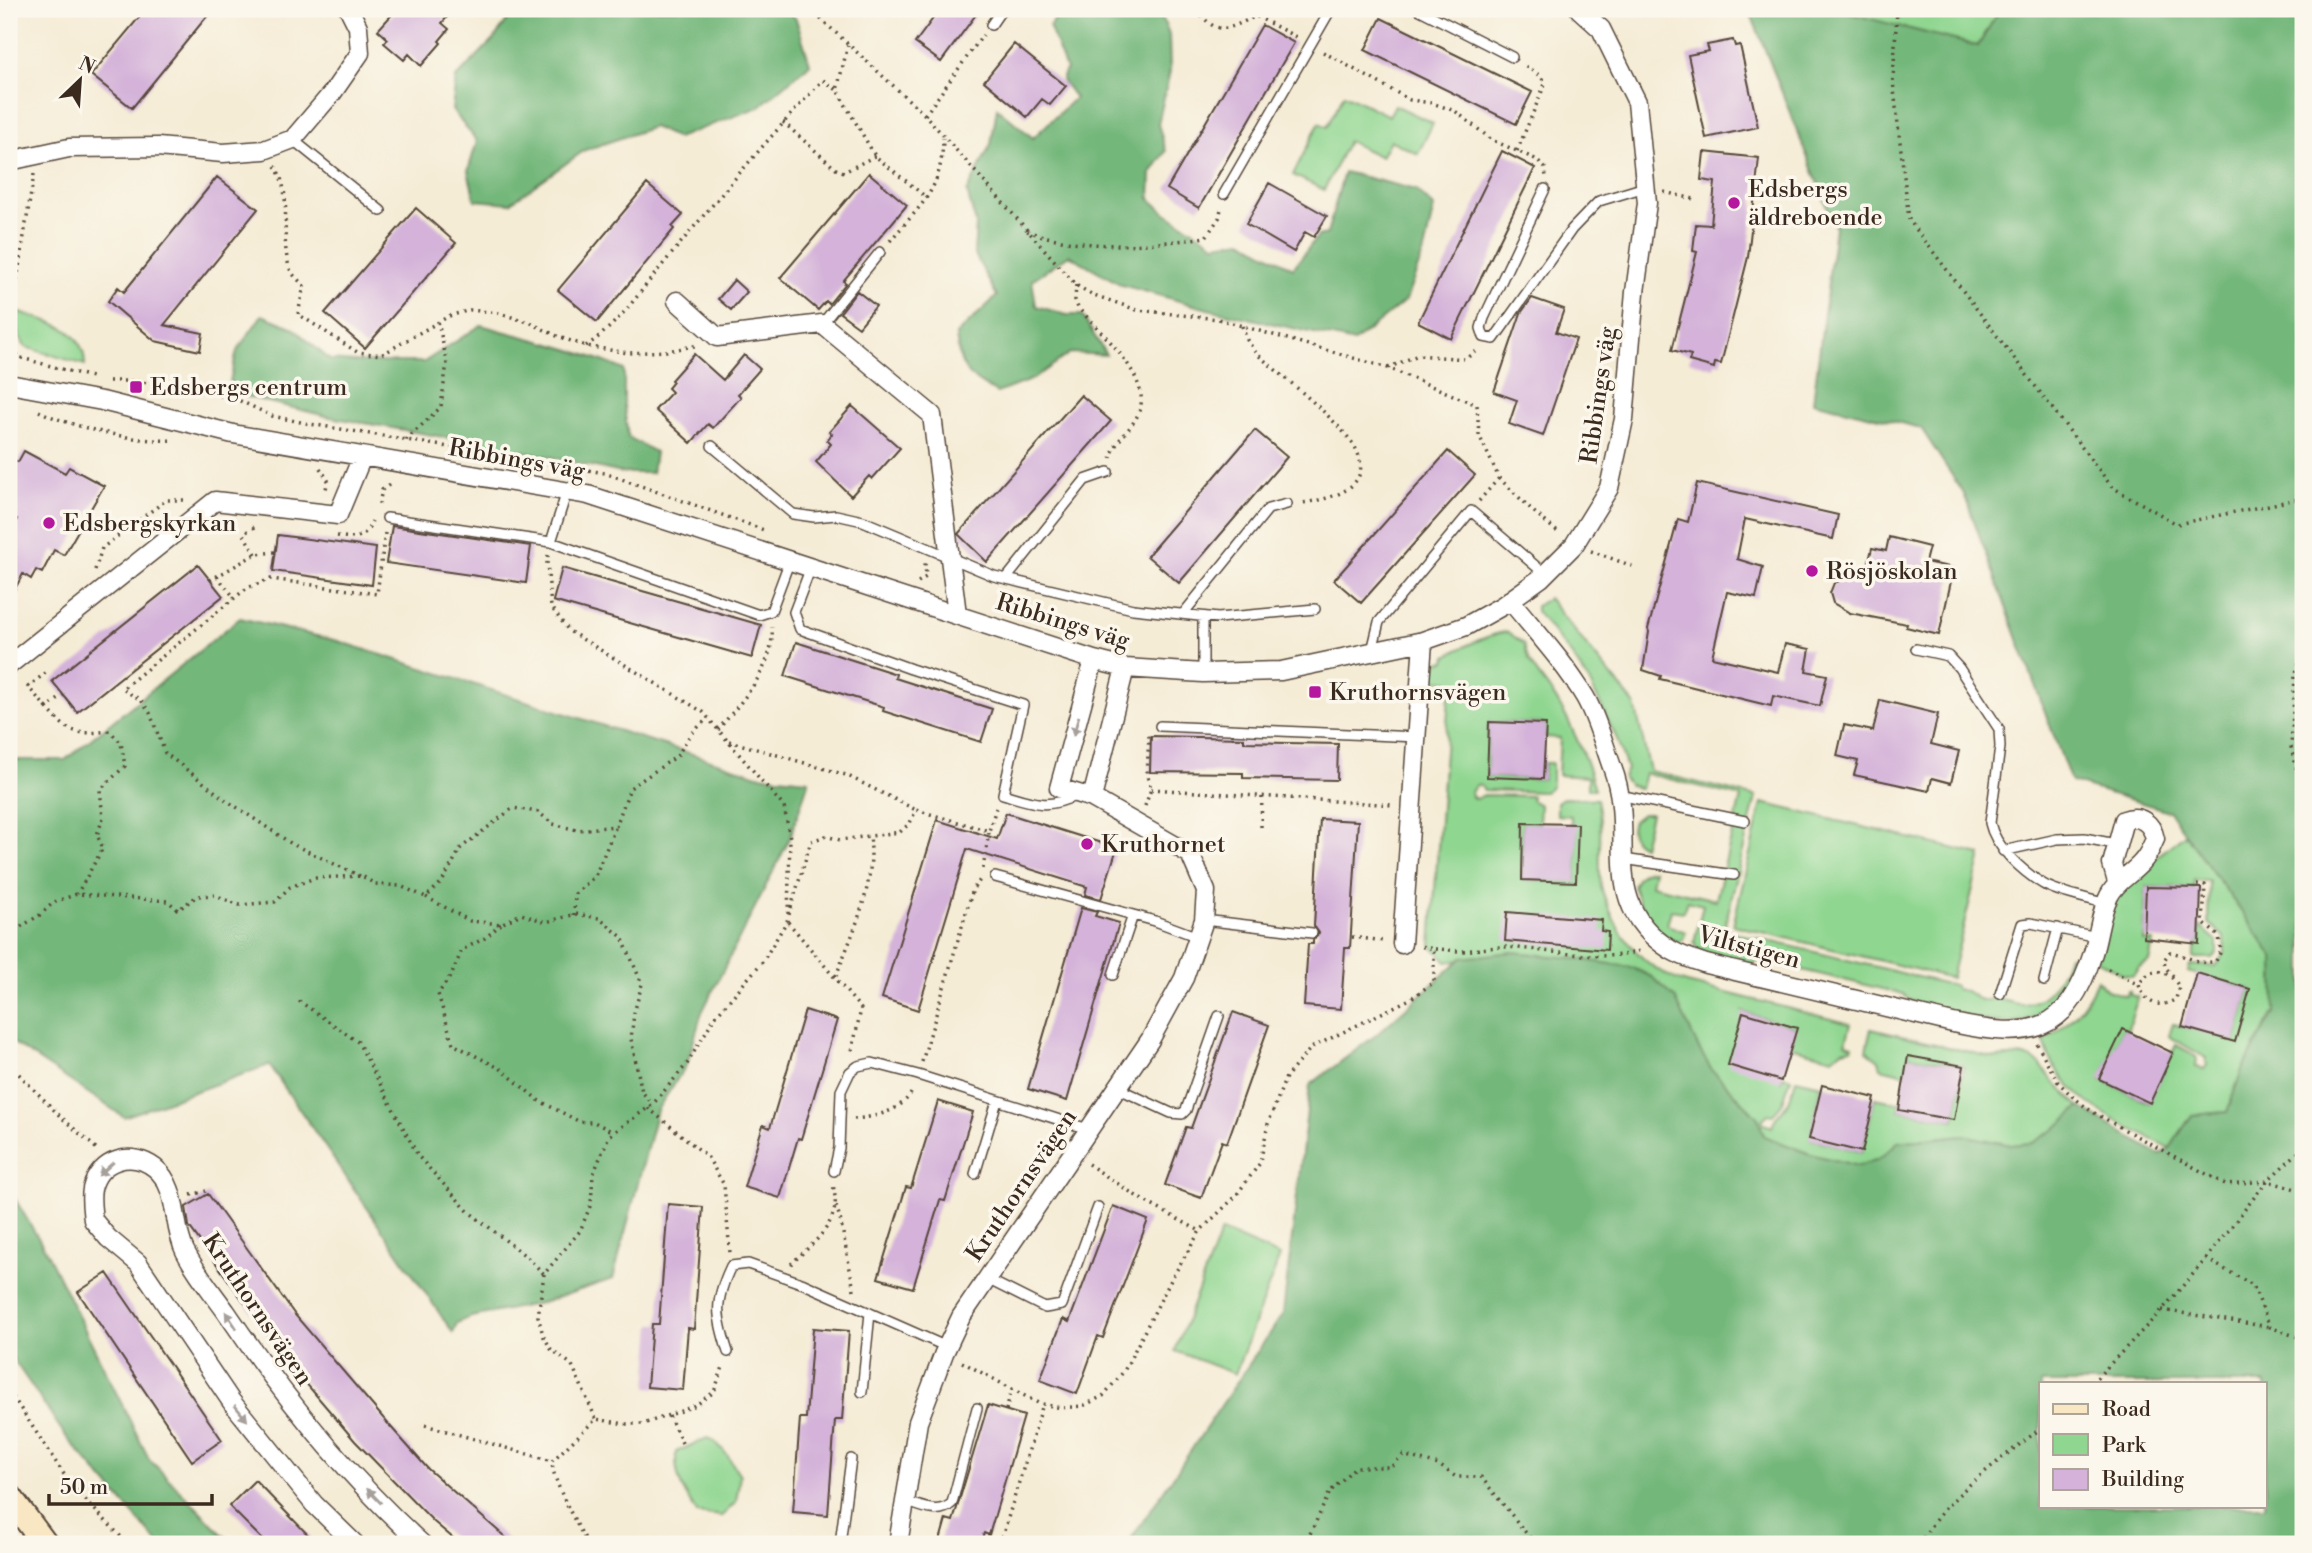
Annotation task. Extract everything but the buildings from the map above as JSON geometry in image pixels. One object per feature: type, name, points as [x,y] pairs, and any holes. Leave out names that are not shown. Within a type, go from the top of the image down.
[{"type":"main road","points":[[9,1496],[45,1544]]},
{"type":"street","points":[[9,161],[69,148],[158,147],[223,153],[264,150],[293,139],[333,92],[360,53],[358,27],[349,9]]},
{"type":"street","name":"Ribbings väg","points":[[9,384],[102,401],[233,434],[588,495],[1125,668],[1203,673],[1281,671],[1423,641],[1466,626],[1510,600],[1545,574],[1574,545],[1609,488],[1623,426],[1635,292],[1647,204],[1637,102],[1601,29],[1579,9]]},
{"type":"street","points":[[677,301],[717,337],[822,324],[932,415],[957,614]]},
{"type":"street","points":[[9,665],[215,501],[338,515],[362,457]]},
{"type":"street","name":"Viltstigen","points":[[1510,600],[1561,661],[1586,700],[1614,770],[1623,809],[1624,888],[1634,914],[1649,933],[1673,951],[1706,964],[1965,1026],[2014,1032],[2042,1025],[2062,1012],[2080,990],[2106,904],[2117,883],[2149,853],[2155,839],[2153,829],[2144,819],[2124,820],[2116,845]]},
{"type":"street","points":[[1402,944],[1423,641]]},
{"type":"street","name":"Kruthornsvägen","points":[[898,1544],[918,1422],[961,1317],[1150,1040],[1184,978],[1201,928],[1206,891],[1190,855],[1085,796],[1059,788],[1094,660]]},
{"type":"street","points":[[1085,796],[1125,668]]},
{"type":"street","points":[[2116,845],[2112,864],[2117,883]]},
{"type":"street","name":"Kruthornsvägen","points":[[112,1162],[135,1158],[162,1174],[168,1184],[184,1250],[267,1373],[351,1472],[422,1544]]},
{"type":"street","points":[[112,1162],[97,1177],[93,1187],[93,1220],[108,1238],[138,1263],[231,1401],[314,1504],[355,1544]]},
{"type":"lane","points":[[991,25],[1002,9]]},
{"type":"lane","points":[[1224,194],[1331,9]]},
{"type":"lane","points":[[1418,9],[1512,57]]},
{"type":"lane","points":[[297,143],[381,211]]},
{"type":"lane","points":[[1545,189],[1484,318],[1481,328],[1484,337],[1494,339],[1572,229],[1599,201],[1645,187]]},
{"type":"lane","points":[[822,324],[880,252]]},
{"type":"lane","points":[[712,446],[793,514],[814,517],[836,515],[863,521],[1006,579],[1133,609],[1203,617],[1315,609]]},
{"type":"lane","points":[[1006,579],[1085,480],[1108,472]]},
{"type":"lane","points":[[551,542],[567,492]]},
{"type":"lane","points":[[1183,614],[1268,509],[1287,504]]},
{"type":"lane","points":[[1371,653],[1379,622],[1471,511],[1545,574]]},
{"type":"lane","points":[[387,518],[551,542],[759,615],[771,611],[790,560]]},
{"type":"lane","points":[[811,567],[794,612],[800,629],[1023,705],[1003,793],[1031,802],[1058,805],[1085,796]]},
{"type":"lane","points":[[1203,617],[1203,673]]},
{"type":"lane","points":[[1916,649],[1948,656],[1959,668],[1999,729],[2000,747],[1990,823],[2003,851],[2044,885],[2106,904]]},
{"type":"lane","points":[[1160,726],[1417,737]]},
{"type":"lane","points":[[1619,794],[1745,821]]},
{"type":"lane","points":[[2003,851],[2057,839],[2084,838],[2116,845]]},
{"type":"lane","points":[[1623,859],[1734,875]]},
{"type":"lane","points":[[995,877],[1133,915],[1201,928],[1312,933]]},
{"type":"lane","points":[[1114,975],[1133,915]]},
{"type":"lane","points":[[2000,994],[2021,925],[2028,922],[2097,937]]},
{"type":"lane","points":[[2044,982],[2058,928]]},
{"type":"lane","points":[[1117,1088],[1171,1113],[1182,1114],[1186,1111],[1219,1016]]},
{"type":"lane","points":[[834,1171],[839,1148],[841,1091],[850,1072],[858,1066],[872,1063],[1088,1129]]},
{"type":"lane","points":[[975,1174],[997,1101]]},
{"type":"lane","points":[[987,1279],[1045,1308],[1062,1305],[1098,1207]]},
{"type":"lane","points":[[728,1352],[717,1317],[719,1298],[731,1266],[748,1264],[855,1306],[946,1350]]},
{"type":"lane","points":[[863,1392],[870,1313]]},
{"type":"lane","points":[[905,1501],[933,1510],[947,1508],[952,1503],[977,1408]]},
{"type":"lane","points":[[840,1544],[851,1459]]},
{"type":"path","points":[[810,9],[925,115],[1076,285],[1091,294],[1137,310],[1218,319],[1388,368],[1477,405],[1479,435],[1499,478],[1574,545],[1635,567]]},
{"type":"path","points":[[1197,9],[1210,26],[1221,30],[1256,16],[1410,100],[1432,103],[1455,111],[1492,140],[1535,159],[1545,168],[1545,189]]},
{"type":"path","points":[[1897,9],[1893,81],[1909,220],[2112,487],[2177,524],[2303,498]]},
{"type":"path","points":[[837,90],[848,45]]},
{"type":"path","points":[[925,115],[971,52]]},
{"type":"path","points":[[1512,57],[1541,76],[1545,84],[1517,151]]},
{"type":"path","points":[[586,346],[635,302],[656,272],[783,122],[823,80],[837,90],[875,156],[927,198]]},
{"type":"path","points":[[783,122],[836,169],[844,172],[875,156]]},
{"type":"path","points":[[880,252],[936,184],[941,170],[943,138]]},
{"type":"path","points":[[264,150],[278,170],[287,209],[286,247],[290,271],[304,286],[298,314],[357,352],[381,355],[449,316],[470,310],[499,313],[586,346],[628,353],[693,348],[717,337]]},
{"type":"path","points":[[34,173],[11,317],[18,357],[91,377]]},
{"type":"path","points":[[1645,187],[1694,199]]},
{"type":"path","points":[[1026,230],[1050,239],[1076,243],[1157,244],[1206,236],[1219,218],[1224,194]]},
{"type":"path","points":[[1076,285],[1075,300],[1078,308],[1120,352],[1139,386],[1142,397],[1139,414],[1113,447],[1108,472]]},
{"type":"path","points":[[406,440],[442,407],[447,362],[438,322]]},
{"type":"path","points":[[1241,326],[1257,354],[1339,427],[1359,454],[1358,474],[1346,491],[1326,500],[1287,504]]},
{"type":"path","points":[[1388,368],[1396,362],[1418,355],[1465,359],[1481,347],[1484,337]]},
{"type":"path","points":[[103,381],[136,381],[234,398],[272,416],[605,473],[768,531]]},
{"type":"path","points":[[28,406],[53,418],[82,426],[155,442],[177,440]]},
{"type":"path","points":[[312,463],[319,466],[328,480],[325,494]]},
{"type":"path","points":[[1471,511],[1499,478]]},
{"type":"path","points":[[95,573],[102,548],[166,500],[191,500]]},
{"type":"path","points":[[387,518],[377,594],[271,579],[247,587],[122,689],[141,700],[150,713],[165,752],[226,800],[292,844],[375,884],[400,886],[426,897],[470,921],[500,924]]},
{"type":"path","points":[[243,534],[256,554]]},
{"type":"path","points":[[551,542],[547,562],[551,607],[569,631],[703,712],[784,807],[790,838],[787,921],[861,1009],[852,1051],[858,1066]]},
{"type":"path","points":[[911,586],[926,577],[923,547]]},
{"type":"path","points":[[211,580],[256,554],[276,552]]},
{"type":"path","points":[[217,576],[234,597]]},
{"type":"path","points":[[718,730],[761,676],[773,634],[771,611]]},
{"type":"path","points":[[2303,650],[2295,676],[2291,747],[2303,796]]},
{"type":"path","points":[[48,671],[28,687],[63,727],[87,734],[110,731],[121,743],[125,766],[100,790],[103,818],[97,835],[103,848],[77,894]]},
{"type":"path","points":[[47,708],[64,695]]},
{"type":"path","points":[[574,915],[575,894],[595,876],[630,788],[677,756],[690,735],[708,718]]},
{"type":"path","points":[[1137,824],[1151,789],[1147,773],[1150,729],[1160,726]]},
{"type":"path","points":[[727,740],[846,775],[916,810],[989,831]]},
{"type":"path","points":[[1151,789],[1413,807]]},
{"type":"path","points":[[840,1120],[873,1117],[890,1111],[912,1093],[973,889],[982,878],[989,831],[1003,793]]},
{"type":"path","points":[[1261,827],[1262,797]]},
{"type":"path","points":[[426,897],[442,882],[461,848],[513,808],[538,812],[553,824],[578,830],[616,826]]},
{"type":"path","points":[[596,1419],[572,1365],[551,1349],[543,1335],[538,1316],[544,1274],[580,1231],[591,1204],[593,1175],[609,1136],[653,1104],[687,1064],[715,1018],[763,961],[787,921],[811,841],[826,836],[840,840],[900,832],[910,823],[916,810]]},
{"type":"path","points":[[835,976],[860,914],[872,853],[870,837]]},
{"type":"path","points":[[9,934],[40,915],[54,902],[77,894],[168,901],[178,910],[198,896],[215,895],[239,905],[275,902],[290,887],[315,878],[362,876]]},
{"type":"path","points":[[2091,960],[2139,985],[2142,993],[2155,1004],[2165,1006],[2176,999],[2179,987],[2165,967],[2164,960],[2170,952],[2180,954],[2191,961],[2211,963],[2216,961],[2221,951],[2219,936],[2203,923],[2205,885],[2197,885]]},
{"type":"path","points":[[613,1132],[594,1122],[580,1122],[538,1100],[501,1069],[453,1044],[438,994],[452,974],[462,950],[485,938],[500,924],[521,914],[546,922],[574,915],[599,918],[622,937],[642,984],[634,1013],[631,1039],[642,1092],[653,1104]]},
{"type":"path","points":[[1352,937],[1365,938]]},
{"type":"path","points":[[1402,944],[1464,951],[1482,947],[1504,947],[1617,956],[1648,947]]},
{"type":"path","points":[[946,1350],[1043,1404],[1061,1408],[1083,1406],[1103,1396],[1124,1371],[1172,1278],[1200,1231],[1235,1197],[1260,1163],[1268,1124],[1286,1077],[1311,1048],[1410,999],[1434,982],[1434,948]]},
{"type":"path","points":[[2139,985],[2151,973],[2161,971],[2173,976]]},
{"type":"path","points":[[299,1001],[358,1041],[418,1156],[468,1211],[527,1257],[544,1274]]},
{"type":"path","points":[[2034,1039],[2058,1082],[2091,1111],[2225,1185],[2267,1181],[2303,1191]]},
{"type":"path","points":[[9,1064],[60,1116],[112,1162]]},
{"type":"path","points":[[648,1108],[707,1156],[724,1185],[731,1266]]},
{"type":"path","points":[[2093,1382],[2162,1310],[2267,1181],[2303,1148]]},
{"type":"path","points":[[1074,1150],[1088,1164],[1144,1201],[1200,1231]]},
{"type":"path","points":[[779,1275],[819,1238],[831,1222],[835,1205],[834,1171]]},
{"type":"path","points":[[835,1205],[843,1230],[855,1306]]},
{"type":"path","points":[[2206,1259],[2253,1285],[2270,1327]]},
{"type":"path","points":[[2162,1310],[2270,1327],[2303,1339]]},
{"type":"path","points":[[596,1419],[643,1424],[669,1416],[696,1405],[714,1392],[721,1371]]},
{"type":"path","points":[[1006,1410],[1012,1389]]},
{"type":"path","points":[[9,1391],[71,1485],[128,1544]]},
{"type":"path","points":[[1000,1544],[1043,1404]]},
{"type":"path","points":[[669,1416],[684,1447]]},
{"type":"path","points":[[588,1544],[559,1489],[552,1471],[552,1461],[596,1419]]},
{"type":"path","points":[[425,1424],[552,1461]]},
{"type":"path","points":[[1920,1544],[1929,1526],[1976,1480],[2039,1430]]},
{"type":"path","points":[[1293,1544],[1308,1538],[1330,1492],[1354,1466],[1391,1467],[1403,1455],[1439,1465],[1456,1477],[1481,1477],[1535,1544]]},
{"type":"green space","points":[[515,9],[786,9],[796,19],[810,64],[759,107],[677,138],[653,127],[585,150],[510,203],[475,200],[468,171],[477,141],[452,110],[456,78],[494,39]]},
{"type":"green space","points":[[1064,9],[1159,9],[1169,35],[1170,71],[1158,124],[1166,151],[1151,173],[1150,199],[1166,213],[1215,244],[1242,240],[1293,268],[1318,236],[1327,234],[1344,172],[1416,190],[1434,207],[1424,251],[1406,300],[1354,342],[1208,309],[1122,285],[1069,255],[1032,280],[1036,306],[1067,315],[1082,315],[1106,355],[1070,353],[1033,379],[997,393],[971,376],[960,357],[956,335],[997,296],[974,253],[976,224],[967,192],[991,144],[997,108],[1033,138],[1075,98],[1062,80],[1066,69],[1049,26]]},
{"type":"green space","points":[[1749,9],[1848,9],[1850,14],[1978,46],[2000,9],[2303,9],[2303,1544],[1124,1544],[1131,1539],[1283,1314],[1310,1085],[1376,1035],[1462,958],[1512,952],[1631,967],[1652,977],[1675,998],[1711,1069],[1758,1118],[1764,1136],[1810,1154],[1858,1166],[1879,1159],[1898,1142],[1963,1135],[2011,1145],[2032,1143],[2054,1130],[2080,1107],[2160,1155],[2170,1148],[2192,1115],[2227,1112],[2242,1070],[2275,1011],[2274,957],[2169,811],[2071,782],[1964,494],[1921,428],[1813,402],[1835,227]]},
{"type":"green space","points":[[1848,9],[2000,9],[1978,46],[1850,14]]},
{"type":"green space","points":[[1344,94],[1389,116],[1395,105],[1433,123],[1418,154],[1390,140],[1381,157],[1348,141],[1324,190],[1293,175],[1319,123],[1327,127]]},
{"type":"green space","points":[[17,312],[51,322],[71,333],[83,352],[85,365],[25,347],[16,329]]},
{"type":"green space","points":[[262,315],[292,327],[330,360],[424,362],[481,325],[607,363],[624,370],[624,406],[628,437],[655,452],[652,473],[622,473],[528,452],[330,417],[244,396],[230,381],[237,351]]},
{"type":"green space","points":[[1548,598],[1635,705],[1650,771],[1756,797],[1724,930],[1955,986],[1955,989],[1966,991],[1981,1001],[1995,999],[2018,1004],[2033,1002],[2048,993],[2058,979],[2068,955],[2080,959],[2064,992],[2047,1009],[2025,1020],[1991,1021],[1926,1007],[1903,994],[1760,960],[1750,964],[1698,951],[1694,942],[1703,905],[1687,901],[1683,912],[1671,910],[1667,925],[1686,932],[1682,941],[1665,937],[1651,922],[1640,904],[1633,887],[1636,880],[1643,873],[1654,870],[1651,885],[1716,900],[1741,797],[1645,773],[1641,789],[1629,785],[1623,778],[1627,769],[1617,739],[1590,683],[1536,611],[1536,606]]},
{"type":"green space","points":[[240,618],[338,641],[758,775],[809,780],[790,838],[702,1012],[687,1064],[657,1110],[613,1279],[541,1303],[471,1317],[457,1323],[453,1333],[269,1065],[124,1117],[9,1040],[9,760],[65,760]]},
{"type":"green space","points":[[1508,632],[1524,644],[1529,661],[1565,714],[1580,745],[1595,789],[1588,789],[1588,777],[1558,775],[1560,738],[1545,737],[1545,724],[1489,722],[1487,777],[1543,779],[1544,763],[1552,763],[1552,786],[1544,792],[1484,790],[1476,785],[1471,792],[1476,799],[1484,795],[1532,796],[1531,800],[1540,805],[1539,824],[1523,824],[1522,880],[1576,881],[1577,825],[1571,824],[1571,816],[1557,815],[1557,802],[1563,798],[1597,799],[1601,886],[1621,932],[1638,954],[1661,971],[1687,983],[1851,1024],[1846,1043],[1853,1045],[1852,1048],[1842,1050],[1833,1058],[1791,1047],[1796,1028],[1743,1012],[1781,1081],[1783,1076],[1791,1078],[1783,1102],[1773,1115],[1768,1114],[1762,1120],[1764,1124],[1772,1127],[1789,1102],[1796,1079],[1822,1085],[1810,1139],[1862,1152],[1875,1098],[1900,1103],[1899,1110],[1954,1120],[1964,1066],[1909,1056],[1905,1074],[1881,1068],[1879,1060],[1866,1050],[1871,1029],[1995,1058],[2030,1058],[2040,1064],[2080,1107],[2054,1130],[2032,1143],[2011,1145],[1963,1135],[1898,1142],[1879,1159],[1858,1166],[1810,1154],[1764,1136],[1758,1118],[1711,1069],[1675,998],[1652,977],[1631,967],[1512,952],[1447,962],[1431,945],[1450,682],[1434,680],[1436,662],[1446,661],[1447,656],[1477,641]]},
{"type":"green space","points":[[1762,803],[1981,855],[1951,978],[1733,925]]},
{"type":"green space","points":[[1642,814],[1651,814],[1643,846],[1634,839],[1631,829],[1633,821]]},
{"type":"green space","points":[[2185,834],[2274,957],[2275,1011],[2242,1070],[2227,1112],[2192,1115],[2170,1148],[2113,1119],[2077,1094],[2051,1061],[2044,1041],[2075,1015],[2097,980],[2107,990],[2126,996],[2130,991],[2130,995],[2138,997],[2127,1032],[2123,1030],[2100,1079],[2149,1103],[2176,1045],[2197,1058],[2196,1067],[2204,1069],[2207,1065],[2206,1058],[2169,1036],[2173,1024],[2235,1041],[2250,989],[2188,972],[2190,965],[2215,966],[2225,953],[2224,937],[2208,922],[2209,881],[2194,880],[2194,888],[2146,887],[2144,941],[2153,942],[2149,962],[2139,967],[2133,976],[2124,975],[2097,960],[2110,911],[2123,884]]},
{"type":"green space","points":[[2200,926],[2217,941],[2217,953],[2212,958],[2193,958],[2199,943]]},
{"type":"green space","points":[[9,1189],[46,1251],[149,1459],[232,1544],[159,1544],[67,1438],[9,1353]]},
{"type":"green space","points":[[1221,1231],[1280,1256],[1235,1374],[1175,1351]]},
{"type":"green space","points":[[707,1438],[722,1448],[740,1475],[736,1502],[722,1516],[697,1513],[684,1491],[677,1470],[676,1452]]},
{"type":"place","name":"Edsbergs äldreboende","points":[[1734,203]]},
{"type":"place","name":"Edsbergs centrum","points":[[136,387]]},
{"type":"place","name":"Edsbergskyrkan","points":[[49,523]]},
{"type":"place","name":"Rösjöskolan","points":[[1812,571]]},
{"type":"place","name":"Kruthornsvägen","points":[[1315,692]]},
{"type":"place","name":"Kruthornet","points":[[1087,844]]}]
